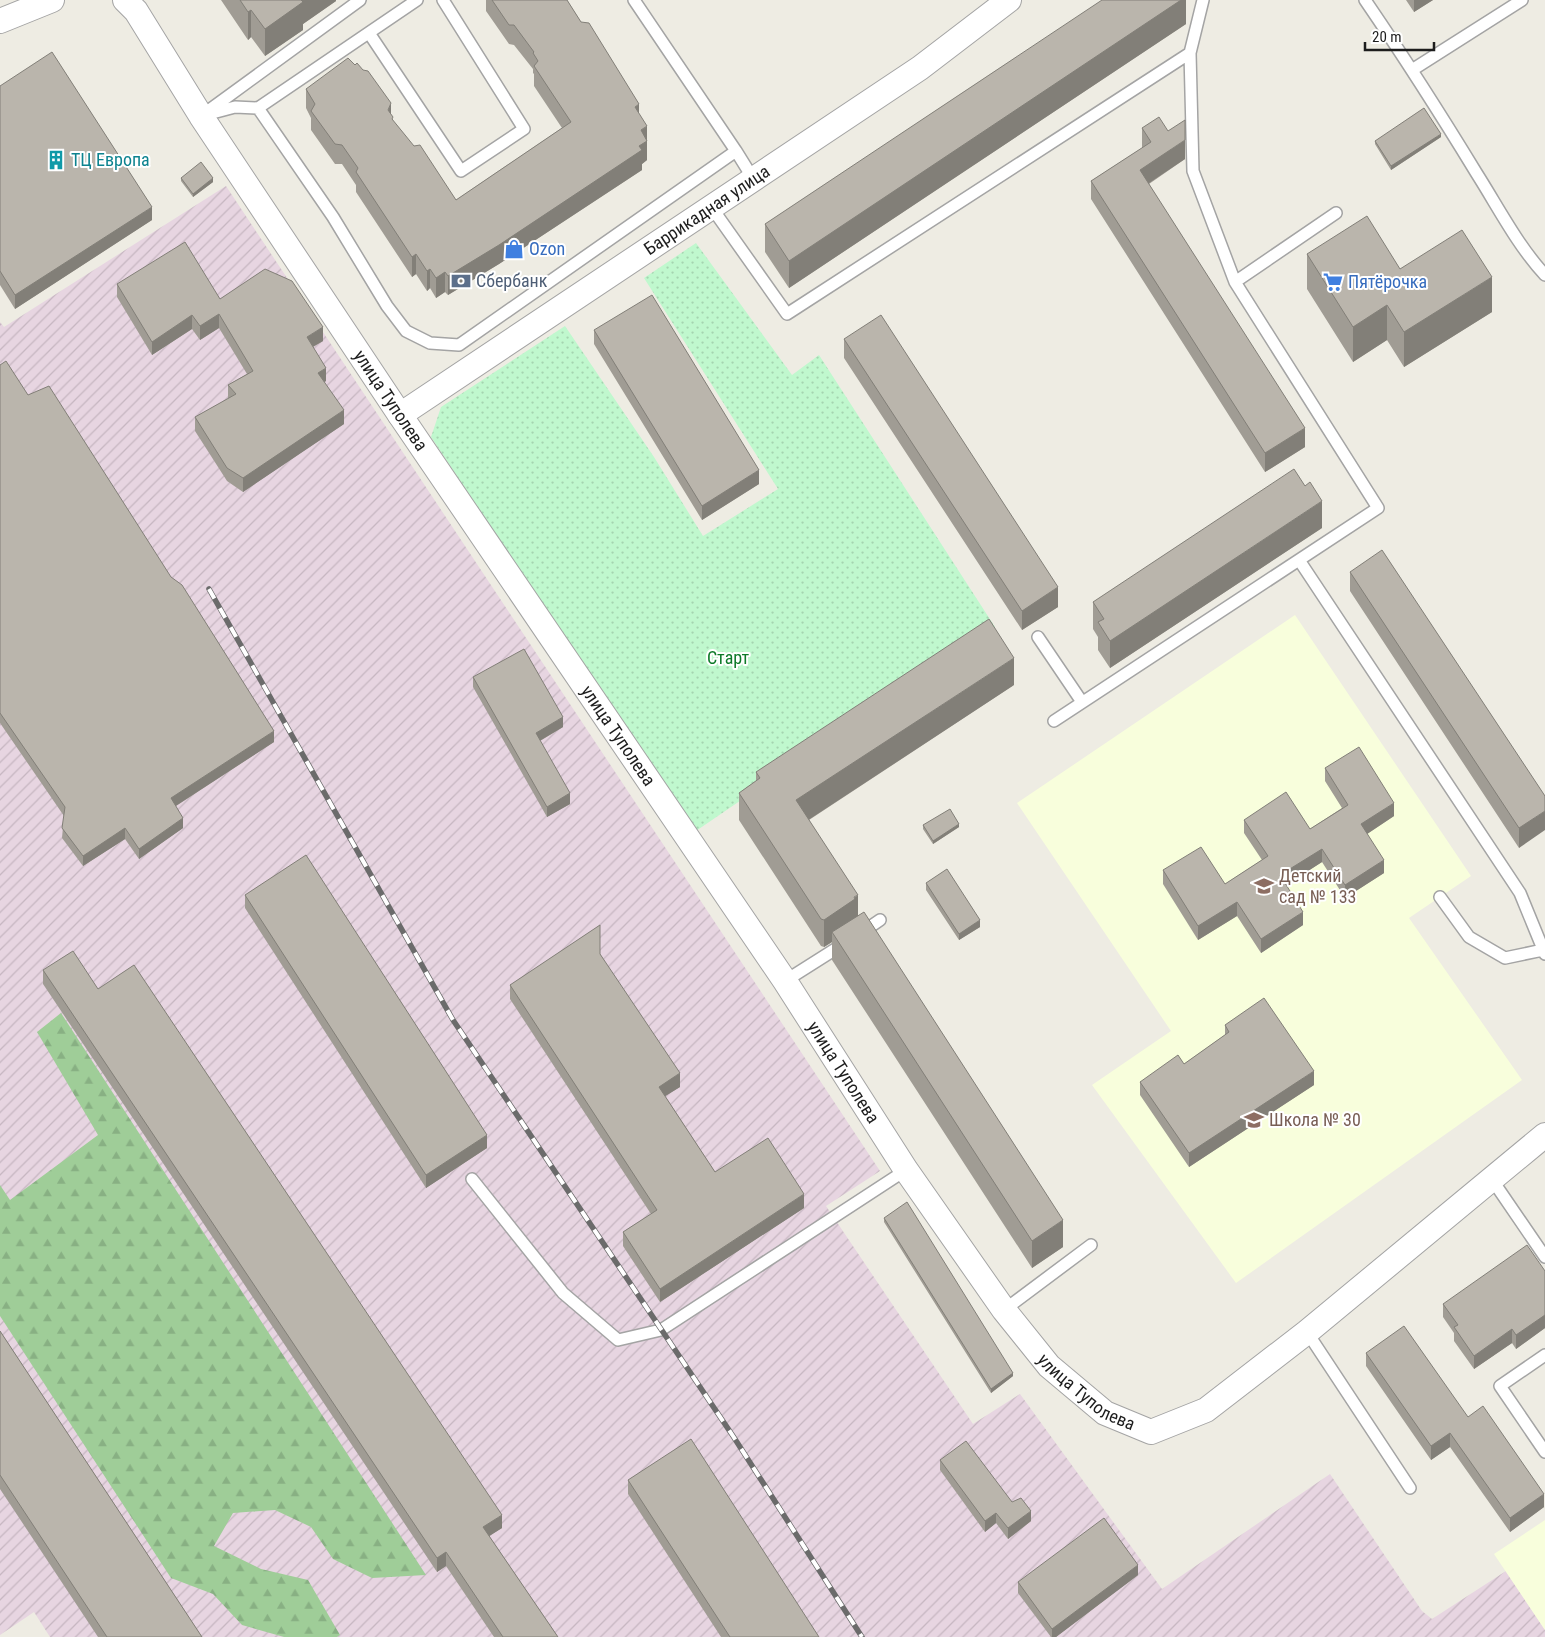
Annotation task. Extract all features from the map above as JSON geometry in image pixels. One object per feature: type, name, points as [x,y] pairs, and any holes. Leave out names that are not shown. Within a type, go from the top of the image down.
[{"type":"street","points":[[0,21],[52,0]]},
{"type":"street","name":"улица Туполева","points":[[125,0],[136,11],[201,116],[400,415],[785,981],[906,1170],[1004,1310],[1050,1366],[1105,1413],[1151,1432],[1206,1410],[1306,1332]]},
{"type":"street","name":"Баррикадная улица","points":[[400,415],[920,68],[1009,0]]},
{"type":"street","points":[[1306,1332],[1545,1135]]},
{"type":"lane","points":[[201,116],[360,0]]},
{"type":"lane","points":[[201,116],[235,107],[258,108],[417,0]]},
{"type":"lane","points":[[369,33],[461,171],[524,129],[443,0]]},
{"type":"lane","points":[[634,0],[754,180]]},
{"type":"lane","points":[[1054,721],[1378,508],[1235,282],[1193,171],[1190,53],[1203,0]]},
{"type":"lane","points":[[1365,0],[1412,70],[1514,232],[1535,264],[1545,275]]},
{"type":"lane","points":[[1412,70],[1522,0]]},
{"type":"lane","points":[[712,208],[787,314],[1190,53]]},
{"type":"lane","points":[[258,108],[334,217],[387,306],[406,331],[430,343],[459,345],[736,151]]},
{"type":"lane","points":[[1235,282],[1336,213]]},
{"type":"lane","points":[[1299,560],[1520,893],[1544,952],[1505,958],[1469,937],[1440,897]]},
{"type":"lane","points":[[1038,637],[1082,702]]},
{"type":"lane","points":[[785,981],[880,920]]},
{"type":"lane","points":[[472,1179],[563,1293],[618,1340],[662,1330],[906,1170]]},
{"type":"lane","points":[[1491,1178],[1545,1257]]},
{"type":"lane","points":[[1004,1310],[1090,1245]]},
{"type":"lane","points":[[1306,1332],[1410,1488]]},
{"type":"lane","points":[[1545,1355],[1500,1386],[1545,1452]]},
{"type":"shaded area","points":[[226,186],[880,1171],[826,1206],[973,1424],[1020,1394],[1162,1589],[1330,1474],[1422,1611],[1432,1619],[1506,1571],[1545,1630],[1545,1637],[50,1637],[34,1612],[0,1635],[0,322],[4,327]]},
{"type":"shaded area","name":"Детский сад № 133","points":[[1295,615],[1471,876],[1409,918],[1522,1080],[1236,1283],[1092,1085],[1171,1031],[1017,803]]},
{"type":"shaded area","points":[[1545,1520],[1545,1630],[1494,1554]]},
{"type":"green space","name":"Старт","points":[[696,243],[792,375],[819,355],[995,627],[693,833],[431,437],[441,407],[565,326],[654,457],[703,536],[778,489],[644,278]]},
{"type":"green space","points":[[61,1013],[426,1575],[372,1578],[333,1559],[311,1527],[275,1510],[233,1513],[214,1546],[261,1569],[308,1580],[340,1635],[337,1637],[284,1637],[242,1625],[213,1594],[171,1578],[0,1316],[0,1185],[10,1200],[98,1135],[37,1032]]},
{"type":"building","points":[[240,0],[301,0],[303,2],[265,29],[251,10],[248,12]]},
{"type":"building","points":[[492,0],[567,0],[581,22],[589,23],[639,104],[635,107],[647,126],[641,130],[647,141],[639,146],[642,150],[499,245],[448,276],[445,272],[436,278],[430,269],[427,271],[416,254],[412,257],[356,172],[358,168],[342,145],[335,144],[311,111],[315,104],[306,89],[348,58],[355,65],[357,63],[363,70],[368,71],[391,103],[388,110],[393,117],[392,119],[414,146],[420,145],[456,200],[571,122],[534,66],[538,61],[534,52],[514,25],[509,25]]},
{"type":"building","points":[[1102,0],[1181,0],[789,261],[765,224]]},
{"type":"building","name":"ТЦ Европа","points":[[52,52],[152,207],[15,295],[0,271],[0,86]]},
{"type":"building","points":[[1424,108],[1441,134],[1391,166],[1375,141]]},
{"type":"building","points":[[1159,117],[1168,131],[1185,120],[1185,140],[1140,170],[1305,428],[1265,453],[1091,181],[1151,142],[1142,128]]},
{"type":"building","points":[[201,162],[213,178],[193,194],[181,178]]},
{"type":"building","points":[[1367,216],[1400,269],[1462,230],[1492,277],[1404,332],[1387,305],[1353,327],[1307,254]]},
{"type":"building","points":[[185,242],[220,299],[265,269],[292,281],[323,327],[307,337],[326,368],[318,373],[344,410],[243,478],[227,468],[195,417],[236,394],[228,385],[253,371],[219,314],[200,326],[192,315],[152,342],[117,284]]},
{"type":"building","points":[[652,295],[759,470],[702,506],[594,330]]},
{"type":"building","points":[[881,315],[1058,587],[1022,611],[844,339]]},
{"type":"building","points":[[6,361],[28,395],[49,386],[171,577],[182,585],[274,731],[171,798],[183,818],[139,849],[125,828],[83,856],[62,828],[65,807],[0,713],[0,365]]},
{"type":"building","points":[[1294,469],[1305,486],[1310,482],[1322,501],[1110,641],[1098,622],[1104,619],[1093,602]]},
{"type":"building","points":[[1382,550],[1545,796],[1545,811],[1519,828],[1350,572]]},
{"type":"building","points":[[989,619],[1014,658],[796,800],[858,895],[824,920],[821,919],[739,793],[760,778],[756,772]]},
{"type":"building","points":[[524,649],[563,717],[536,733],[570,793],[547,807],[473,677]]},
{"type":"building","points":[[1359,747],[1394,803],[1361,824],[1384,860],[1345,885],[1322,849],[1280,875],[1303,912],[1261,939],[1237,902],[1198,926],[1163,870],[1201,847],[1225,884],[1268,856],[1244,820],[1286,792],[1310,829],[1348,805],[1325,768]]},
{"type":"building","points":[[950,809],[959,824],[933,841],[923,825]]},
{"type":"building","points":[[306,855],[487,1135],[426,1175],[245,895]]},
{"type":"building","points":[[947,869],[980,920],[959,934],[926,883]]},
{"type":"building","points":[[864,912],[1063,1220],[1032,1241],[832,932]]},
{"type":"building","points":[[600,925],[600,954],[680,1073],[659,1087],[715,1172],[768,1138],[804,1194],[660,1289],[623,1232],[657,1210],[510,985]]},
{"type":"building","points":[[73,951],[98,989],[134,965],[502,1515],[483,1527],[558,1637],[503,1637],[446,1552],[437,1558],[43,970]]},
{"type":"building","points":[[1264,998],[1314,1071],[1189,1153],[1140,1082],[1178,1055],[1184,1064],[1229,1032],[1225,1025]]},
{"type":"building","points":[[907,1202],[1013,1373],[991,1389],[884,1218]]},
{"type":"building","points":[[1527,1245],[1545,1271],[1545,1315],[1516,1335],[1512,1329],[1474,1356],[1454,1327],[1458,1325],[1443,1304]]},
{"type":"building","points":[[1404,1326],[1468,1417],[1483,1406],[1544,1494],[1510,1518],[1450,1433],[1431,1446],[1366,1353]]},
{"type":"building","points":[[0,1331],[202,1637],[107,1637],[0,1475]]},
{"type":"building","points":[[691,1439],[819,1637],[730,1637],[628,1480]]},
{"type":"building","points":[[966,1441],[1012,1502],[1021,1498],[1031,1511],[1008,1528],[996,1513],[985,1521],[940,1460]]},
{"type":"building","points":[[1104,1518],[1138,1565],[1052,1629],[1018,1582]]},
{"type":"railway","points":[[209,589],[453,1020],[733,1436],[862,1637]]},
{"type":"place","name":"ТЦ Европа","points":[[56,160]]},
{"type":"place","name":"Ozon","points":[[514,249]]},
{"type":"place","name":"Сбербанк","points":[[461,281]]},
{"type":"place","name":"Пятёрочка","points":[[1333,282]]},
{"type":"place","name":"Детский сад № 133","points":[[1264,886]]},
{"type":"place","name":"Школа № 30","points":[[1254,1120]]}]
